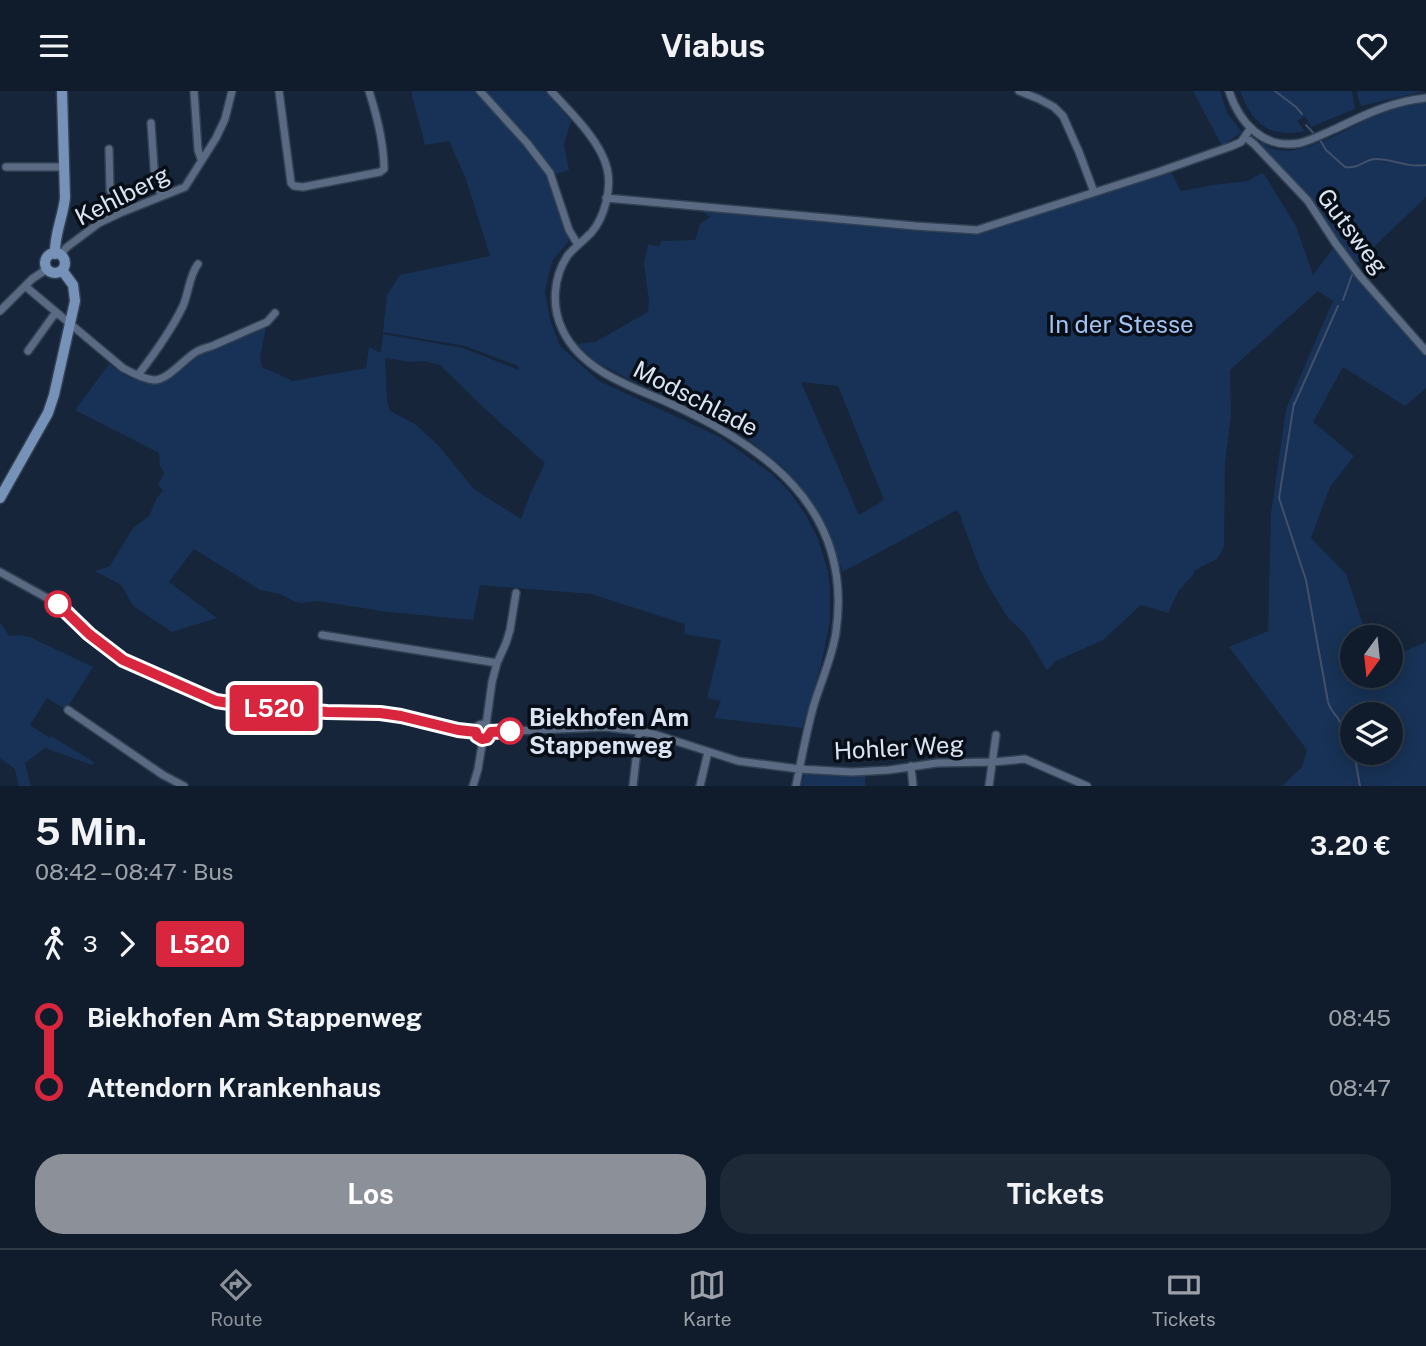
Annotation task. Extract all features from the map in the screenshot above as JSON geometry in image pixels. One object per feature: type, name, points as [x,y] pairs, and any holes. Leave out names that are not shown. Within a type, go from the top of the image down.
[{"type":"main road","points":[[62,91],[64,212],[55,242],[64,264],[62,270]]},
{"type":"main road","points":[[58,254],[49,255],[46,260],[47,269],[54,273],[62,270]]},
{"type":"main road","points":[[0,498],[47,413],[54,395],[75,301],[73,285],[62,270]]},
{"type":"street","points":[[194,91],[198,151],[201,159]]},
{"type":"street","name":"Kehlberg","points":[[58,254],[90,229],[120,213],[185,187],[216,138],[225,119],[232,91]]},
{"type":"street","points":[[279,91],[291,183],[303,187],[384,169],[379,125],[369,91]]},
{"type":"street","points":[[480,91],[550,173],[569,230],[578,245]]},
{"type":"street","points":[[551,91],[579,121],[601,154],[607,169],[606,198],[972,230],[1212,154],[1237,144],[1250,129]]},
{"type":"street","points":[[1019,91],[1054,107],[1063,116],[1080,152],[1094,192]]},
{"type":"street","points":[[1229,91],[1235,107],[1250,129],[1283,143],[1297,143],[1313,138],[1395,103],[1426,98]]},
{"type":"street","points":[[151,123],[155,181],[162,196]]},
{"type":"street","name":"Gutsweg","points":[[1245,137],[1308,201],[1360,276],[1426,351]]},
{"type":"street","points":[[109,149],[110,190],[120,213]]},
{"type":"street","points":[[5,167],[65,167]]},
{"type":"street","name":"Modschlade","points":[[606,198],[598,221],[566,259],[558,278],[555,305],[562,330],[573,347],[606,374],[699,417],[761,454],[792,482],[816,516],[825,537],[837,590],[836,634],[813,708],[796,786]]},
{"type":"street","points":[[138,375],[169,334],[198,264]]},
{"type":"street","points":[[0,311],[32,279],[47,269]]},
{"type":"street","points":[[25,286],[123,368],[152,380],[165,377],[195,352],[267,322],[275,313]]},
{"type":"street","points":[[29,351],[56,312]]},
{"type":"street","points":[[0,572],[58,604],[89,634],[123,660],[216,701],[317,711],[380,713],[476,732]]},
{"type":"street","points":[[482,739],[487,738],[492,682],[510,630],[516,593]]},
{"type":"street","points":[[322,635],[497,663]]},
{"type":"street","points":[[68,710],[163,775],[184,786]]},
{"type":"street","points":[[476,732],[479,725],[488,728]]},
{"type":"street","name":"Hohler Weg","points":[[488,728],[605,727],[639,731],[738,761],[799,769],[852,772],[937,763],[993,762],[996,735]]},
{"type":"street","points":[[634,786],[639,731]]},
{"type":"street","points":[[476,732],[482,739]]},
{"type":"street","points":[[473,786],[482,739]]},
{"type":"street","points":[[700,786],[708,752]]},
{"type":"street","points":[[989,786],[993,762],[1025,759],[1087,786]]},
{"type":"street","points":[[911,766],[913,786]]},
{"type":"green space","points":[[411,91],[545,91],[571,121],[564,145],[569,170],[547,177],[569,241],[552,261],[545,292],[550,319],[560,346],[599,381],[718,436],[772,474],[789,491],[806,515],[818,539],[828,571],[830,620],[821,666],[802,728],[714,718],[721,701],[707,698],[721,640],[684,634],[685,624],[591,594],[480,585],[473,620],[388,612],[318,601],[302,603],[260,590],[194,549],[169,582],[217,618],[172,632],[133,606],[121,585],[95,571],[110,566],[133,528],[149,516],[163,490],[158,485],[164,473],[160,466],[159,453],[75,410],[109,364],[131,379],[134,374],[158,380],[195,352],[267,322],[260,357],[262,367],[293,381],[366,368],[369,347],[381,353],[383,334],[463,348],[519,370],[518,366],[465,346],[383,332],[387,295],[400,275],[490,256],[466,179],[449,141],[425,145]],"holes":[[[385,358],[424,361],[440,365],[545,463],[521,519],[474,489],[438,445],[415,424],[390,411]]]},
{"type":"green space","points":[[1193,91],[1220,91],[1227,113],[1242,132],[1222,146]]},
{"type":"green space","points":[[1240,91],[1352,91],[1355,109],[1311,127],[1305,116],[1297,121],[1305,131],[1281,133],[1256,120]]},
{"type":"green space","points":[[1357,91],[1425,91],[1361,106]]},
{"type":"green space","points":[[1426,103],[1426,197],[1355,265],[1310,199],[1258,146],[1262,141],[1273,149],[1287,151],[1303,148],[1381,113]]},
{"type":"green space","name":"In der Stesse","points":[[1171,172],[1181,191],[1248,181],[1261,173],[1264,174],[1296,226],[1313,275],[1334,247],[1426,356],[1426,388],[1405,406],[1343,367],[1313,422],[1354,456],[1330,487],[1311,538],[1346,574],[1363,625],[1340,625],[1340,688],[1404,688],[1404,651],[1426,642],[1426,786],[1282,786],[1302,767],[1307,750],[1229,647],[1268,631],[1271,513],[1286,409],[1333,301],[1318,291],[1230,370],[1231,416],[1225,463],[1224,547],[1217,559],[1195,570],[1179,590],[1168,613],[1141,605],[1103,640],[1056,661],[1047,670],[1025,634],[1008,618],[989,587],[957,510],[843,572],[807,499],[785,469],[742,434],[596,362],[577,344],[595,342],[648,312],[644,264],[648,244],[656,246],[660,245],[661,241],[695,240],[700,224],[710,217],[698,208],[979,232]],"holes":[[[801,382],[838,386],[884,500],[859,515]]]},
{"type":"green space","points":[[0,622],[9,636],[30,637],[93,667],[66,710],[47,698],[30,725],[94,762],[92,765],[45,748],[25,763],[31,786],[19,786],[15,769],[0,758]]},
{"type":"green space","points":[[805,774],[865,776],[865,786],[801,786]]},
{"type":"waterway","points":[[1275,91],[1302,114]]},
{"type":"waterway","points":[[1306,125],[1316,136]]},
{"type":"waterway","points":[[1320,140],[1326,150],[1345,167],[1355,167],[1376,159],[1426,165]]},
{"type":"waterway","points":[[1343,300],[1352,275]]},
{"type":"waterway","points":[[1338,306],[1294,403],[1279,498],[1306,580],[1328,702],[1340,722]]},
{"type":"waterway","points":[[1356,765],[1360,786]]},
{"type":"bus line","name":"L520","points":[[58,604],[89,634],[123,660],[216,701],[401,716],[476,732],[482,739],[487,738],[491,732],[510,731]]},
{"type":"place","name":"Biekhofen Am Stappenweg","points":[[510,731]]}]
